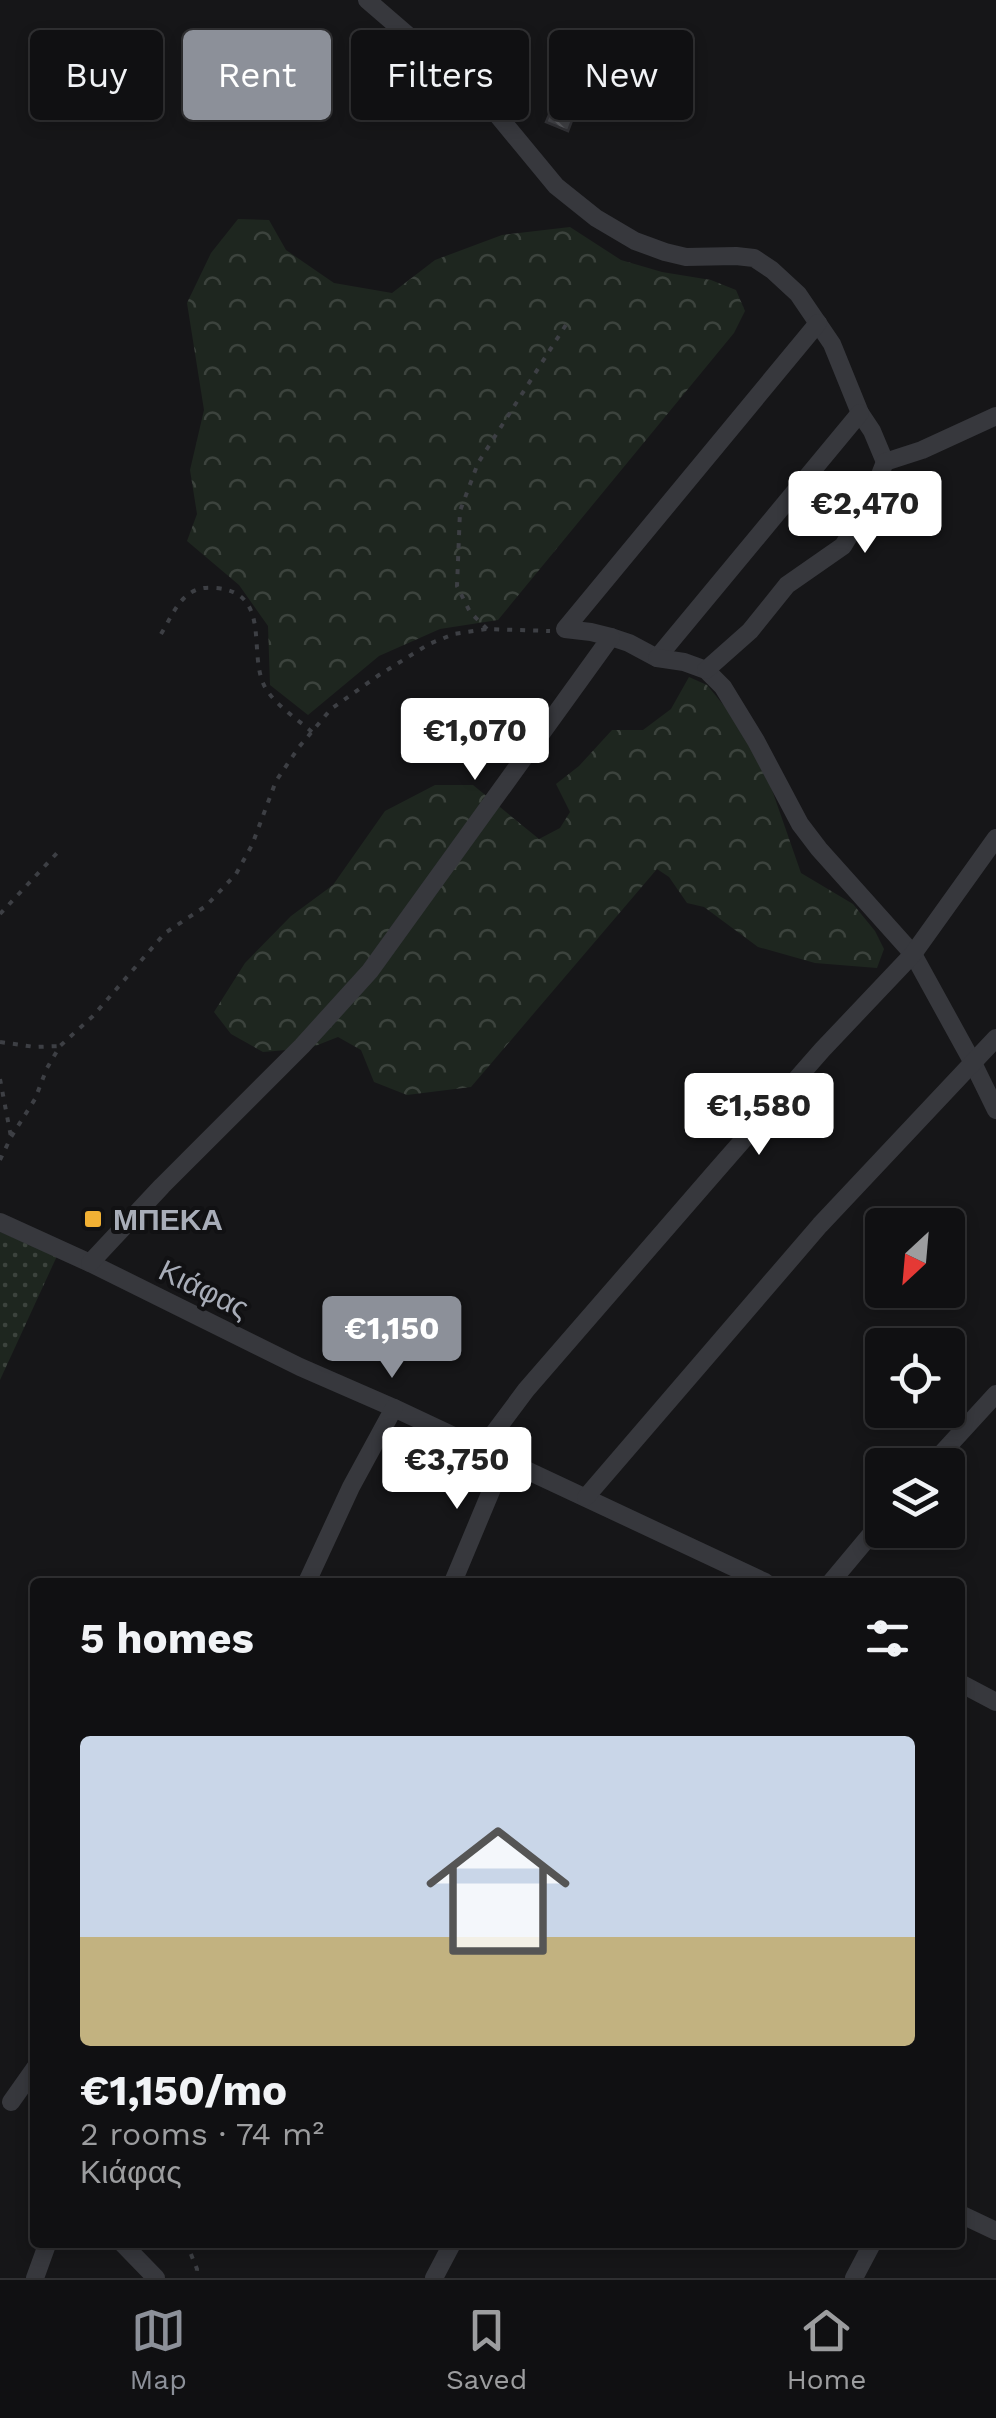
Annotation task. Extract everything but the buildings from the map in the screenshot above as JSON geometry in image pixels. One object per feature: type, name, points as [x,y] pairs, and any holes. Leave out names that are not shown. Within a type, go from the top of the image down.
[{"type":"street","points":[[367,0],[490,106],[556,186],[575,203],[635,241],[664,252],[686,257],[754,258],[798,294],[839,358],[884,462],[868,505],[844,546],[788,585],[750,631],[706,670]]},
{"type":"street","points":[[565,630],[818,323]]},
{"type":"street","points":[[656,658],[860,413]]},
{"type":"street","points":[[884,462],[922,450],[996,416]]},
{"type":"street","points":[[565,630],[611,637],[656,658],[706,670],[723,688],[800,824],[913,954],[996,1110]]},
{"type":"street","points":[[90,1262],[302,1046],[370,971],[611,637]]},
{"type":"street","points":[[482,1449],[526,1390],[728,1157],[913,954],[996,838]]},
{"type":"street","points":[[586,1497],[820,1225],[996,1038]]},
{"type":"street","name":"Κιάφας","points":[[0,1222],[90,1262],[300,1367],[756,1578]]},
{"type":"street","points":[[946,1448],[996,1394]]},
{"type":"street","points":[[310,1578],[351,1487],[394,1408]]},
{"type":"street","points":[[455,1578],[504,1460]]},
{"type":"street","points":[[834,1578],[865,1541]]},
{"type":"street","points":[[965,1686],[996,1702]]},
{"type":"street","points":[[12,2102],[30,2075]]},
{"type":"street","points":[[965,2216],[996,2231]]},
{"type":"street","points":[[35,2278],[46,2248]]},
{"type":"street","points":[[126,2248],[156,2278]]},
{"type":"street","points":[[434,2278],[449,2248]]},
{"type":"street","points":[[854,2278],[870,2248]]},
{"type":"path","points":[[486,629],[470,612],[458,586],[460,511],[478,463],[569,320]]},
{"type":"path","points":[[161,634],[186,594],[201,588],[218,588],[236,595],[248,604],[256,623],[261,678],[268,692],[312,732]]},
{"type":"path","points":[[0,1160],[60,1046],[93,1016],[165,933],[206,906],[236,874],[252,845],[276,780],[331,709],[429,644],[454,634],[486,629],[565,630]]},
{"type":"path","points":[[0,914],[57,853]]},
{"type":"path","points":[[0,1042],[60,1046]]},
{"type":"path","points":[[0,1079],[11,1137]]},
{"type":"path","points":[[188,2248],[197,2269],[196,2278]]},
{"type":"green space","points":[[238,219],[269,220],[286,250],[334,283],[392,293],[435,260],[502,235],[570,227],[621,260],[711,280],[736,290],[745,311],[734,333],[498,620],[440,629],[379,656],[308,715],[270,685],[268,626],[239,585],[187,541],[197,514],[190,470],[204,410],[187,303],[211,253]]},
{"type":"green space","points":[[689,677],[707,685],[735,719],[771,787],[801,873],[853,904],[875,931],[884,949],[877,968],[815,963],[758,947],[704,907],[687,903],[669,877],[657,869],[471,1087],[407,1095],[374,1082],[361,1050],[338,1037],[310,1048],[263,1052],[231,1034],[214,1012],[245,963],[291,916],[333,885],[385,811],[435,785],[473,785],[539,839],[560,828],[570,812],[556,784],[579,766],[612,730],[643,730],[671,709]]},
{"type":"green space","points":[[0,1232],[57,1256],[0,1380]]},
{"type":"place","name":"ΜΠΕΚΑ","points":[[93,1219]]}]
